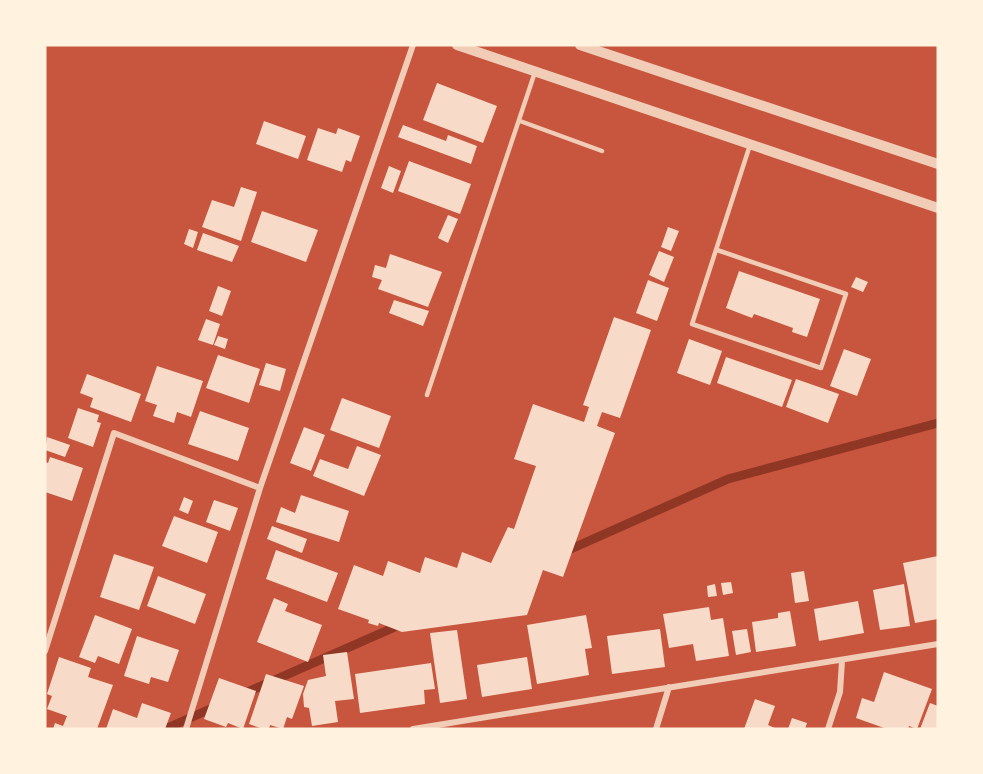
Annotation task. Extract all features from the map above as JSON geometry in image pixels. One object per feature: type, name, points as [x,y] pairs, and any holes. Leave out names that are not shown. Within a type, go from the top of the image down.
[{"type":"street","points":[[186,729],[260,488],[413,45]]},
{"type":"street","points":[[457,45],[938,208]]},
{"type":"street","points":[[580,45],[938,164]]},
{"type":"street","points":[[45,651],[114,433],[260,488]]},
{"type":"street","points":[[413,729],[938,644]]},
{"type":"street","points":[[828,729],[840,692],[842,661]]},
{"type":"street","points":[[656,729],[669,687]]},
{"type":"lane","points":[[427,395],[535,72]]},
{"type":"lane","points":[[520,121],[602,151]]},
{"type":"lane","points":[[717,249],[846,294],[820,368],[692,324],[750,145]]},
{"type":"building","points":[[437,83],[497,106],[483,143],[423,120]]},
{"type":"building","points":[[264,121],[306,136],[298,159],[256,144]]},
{"type":"building","points":[[403,125],[446,141],[448,135],[477,146],[471,164],[398,137]]},
{"type":"building","points":[[318,128],[336,134],[338,128],[360,136],[351,162],[346,160],[342,172],[307,160]]},
{"type":"building","points":[[409,161],[471,184],[460,214],[398,191]]},
{"type":"building","points":[[389,166],[401,171],[393,193],[381,188]]},
{"type":"building","points":[[241,187],[257,192],[241,241],[202,227],[212,200],[234,207]]},
{"type":"building","points":[[262,211],[318,230],[306,262],[251,242]]},
{"type":"building","points":[[448,215],[458,219],[448,243],[438,238]]},
{"type":"building","points":[[668,227],[679,231],[671,251],[661,247]]},
{"type":"building","points":[[189,229],[198,232],[193,248],[184,244]]},
{"type":"building","points":[[203,233],[239,246],[232,262],[197,250]]},
{"type":"building","points":[[659,251],[674,257],[664,282],[649,275]]},
{"type":"building","points":[[390,254],[442,272],[428,307],[378,289],[382,280],[372,277],[375,265],[386,268]]},
{"type":"building","points":[[739,271],[820,299],[807,337],[792,332],[793,328],[754,314],[752,318],[726,308]]},
{"type":"building","points":[[856,277],[868,282],[863,292],[851,287]]},
{"type":"building","points":[[648,280],[669,288],[657,321],[636,313]]},
{"type":"building","points":[[218,286],[231,291],[222,316],[209,311]]},
{"type":"building","points":[[394,300],[429,311],[423,326],[389,313]]},
{"type":"building","points":[[614,317],[651,330],[620,418],[602,412],[597,426],[615,433],[563,577],[543,570],[527,615],[402,632],[379,623],[378,626],[368,623],[369,620],[338,609],[354,565],[383,576],[388,561],[420,573],[425,557],[457,568],[462,552],[491,563],[508,527],[514,529],[536,466],[514,459],[533,404],[584,422],[589,407],[583,405]]},
{"type":"building","points":[[206,319],[220,324],[213,345],[198,340]]},
{"type":"building","points":[[218,336],[228,339],[225,349],[214,345]]},
{"type":"building","points":[[689,339],[722,351],[710,385],[677,373]]},
{"type":"building","points":[[844,349],[871,359],[857,396],[830,386]]},
{"type":"building","points":[[218,355],[260,369],[249,403],[206,388]]},
{"type":"building","points":[[726,357],[792,380],[782,407],[717,383]]},
{"type":"building","points":[[266,363],[286,369],[280,391],[259,385]]},
{"type":"building","points":[[157,366],[203,381],[191,417],[177,412],[174,423],[153,416],[157,405],[145,401]]},
{"type":"building","points":[[87,374],[141,394],[131,422],[90,407],[93,398],[80,393]]},
{"type":"building","points":[[796,379],[839,394],[828,423],[786,407]]},
{"type":"building","points":[[342,398],[391,416],[379,448],[330,430]]},
{"type":"building","points":[[78,408],[99,415],[97,422],[101,423],[93,447],[68,438]]},
{"type":"building","points":[[200,411],[249,428],[238,461],[188,444]]},
{"type":"building","points":[[304,427],[325,435],[311,471],[290,463]]},
{"type":"building","points":[[47,437],[70,445],[65,457],[45,450]]},
{"type":"building","points":[[357,446],[381,455],[364,496],[313,476],[320,459],[348,469]]},
{"type":"building","points":[[50,457],[83,468],[72,501],[45,492],[45,462],[48,463]]},
{"type":"building","points":[[301,495],[349,511],[339,542],[276,522],[281,507],[295,513]]},
{"type":"building","points":[[184,497],[193,501],[188,514],[179,510]]},
{"type":"building","points":[[214,500],[238,508],[230,531],[206,522]]},
{"type":"building","points":[[174,516],[218,532],[207,563],[162,546]]},
{"type":"building","points":[[272,526],[307,539],[302,553],[267,539]]},
{"type":"building","points":[[276,550],[338,573],[327,602],[266,579]]},
{"type":"building","points":[[114,554],[154,567],[139,610],[100,597]]},
{"type":"building","points":[[938,556],[938,619],[915,623],[903,563]]},
{"type":"building","points":[[804,571],[809,601],[795,603],[791,573]]},
{"type":"building","points":[[158,576],[206,594],[195,624],[147,606]]},
{"type":"building","points":[[731,582],[733,593],[723,595],[721,583]]},
{"type":"building","points":[[715,584],[717,596],[708,597],[707,586]]},
{"type":"building","points":[[904,584],[910,626],[880,630],[873,590]]},
{"type":"building","points":[[274,598],[288,604],[285,611],[322,625],[308,662],[257,642]]},
{"type":"building","points":[[858,601],[864,633],[819,641],[814,609]]},
{"type":"building","points":[[709,607],[711,620],[723,618],[729,656],[696,661],[693,644],[669,648],[663,614]]},
{"type":"building","points":[[790,611],[796,646],[756,652],[752,622],[778,618],[778,613]]},
{"type":"building","points":[[95,615],[132,629],[119,664],[98,656],[95,663],[79,657]]},
{"type":"building","points":[[586,615],[592,648],[585,649],[589,675],[537,684],[527,625]]},
{"type":"building","points":[[660,629],[665,667],[612,674],[607,636]]},
{"type":"building","points":[[747,629],[751,652],[736,655],[732,631]]},
{"type":"building","points":[[457,630],[467,699],[440,703],[430,633]]},
{"type":"building","points":[[137,636],[179,650],[168,682],[151,677],[149,684],[124,676]]},
{"type":"building","points":[[347,652],[354,699],[335,701],[338,722],[312,726],[309,708],[304,707],[303,694],[308,680],[326,676],[323,655]]},
{"type":"building","points":[[59,657],[91,668],[88,677],[113,685],[97,729],[53,729],[55,723],[63,726],[67,716],[47,709],[52,696],[47,694]]},
{"type":"building","points":[[527,657],[532,689],[482,697],[477,665]]},
{"type":"building","points":[[431,663],[435,689],[424,690],[425,704],[360,713],[355,674]]},
{"type":"building","points":[[884,672],[932,689],[917,729],[909,726],[908,729],[887,729],[856,718],[862,698],[874,702]]},
{"type":"building","points":[[266,674],[304,686],[292,719],[287,717],[283,729],[270,725],[269,729],[263,729],[249,724]]},
{"type":"building","points":[[219,678],[256,691],[243,729],[228,723],[226,727],[204,719]]},
{"type":"building","points":[[755,699],[775,706],[768,725],[777,729],[744,729]]},
{"type":"building","points":[[142,703],[171,713],[165,729],[106,729],[113,709],[137,718]]},
{"type":"building","points":[[930,703],[938,706],[938,729],[920,729]]},
{"type":"building","points":[[792,718],[807,723],[805,729],[788,729]]},
{"type":"waterway","points":[[564,552],[728,479],[938,423]]},
{"type":"waterway","points":[[243,694],[404,623]]},
{"type":"waterway","points":[[165,729],[217,706]]}]
